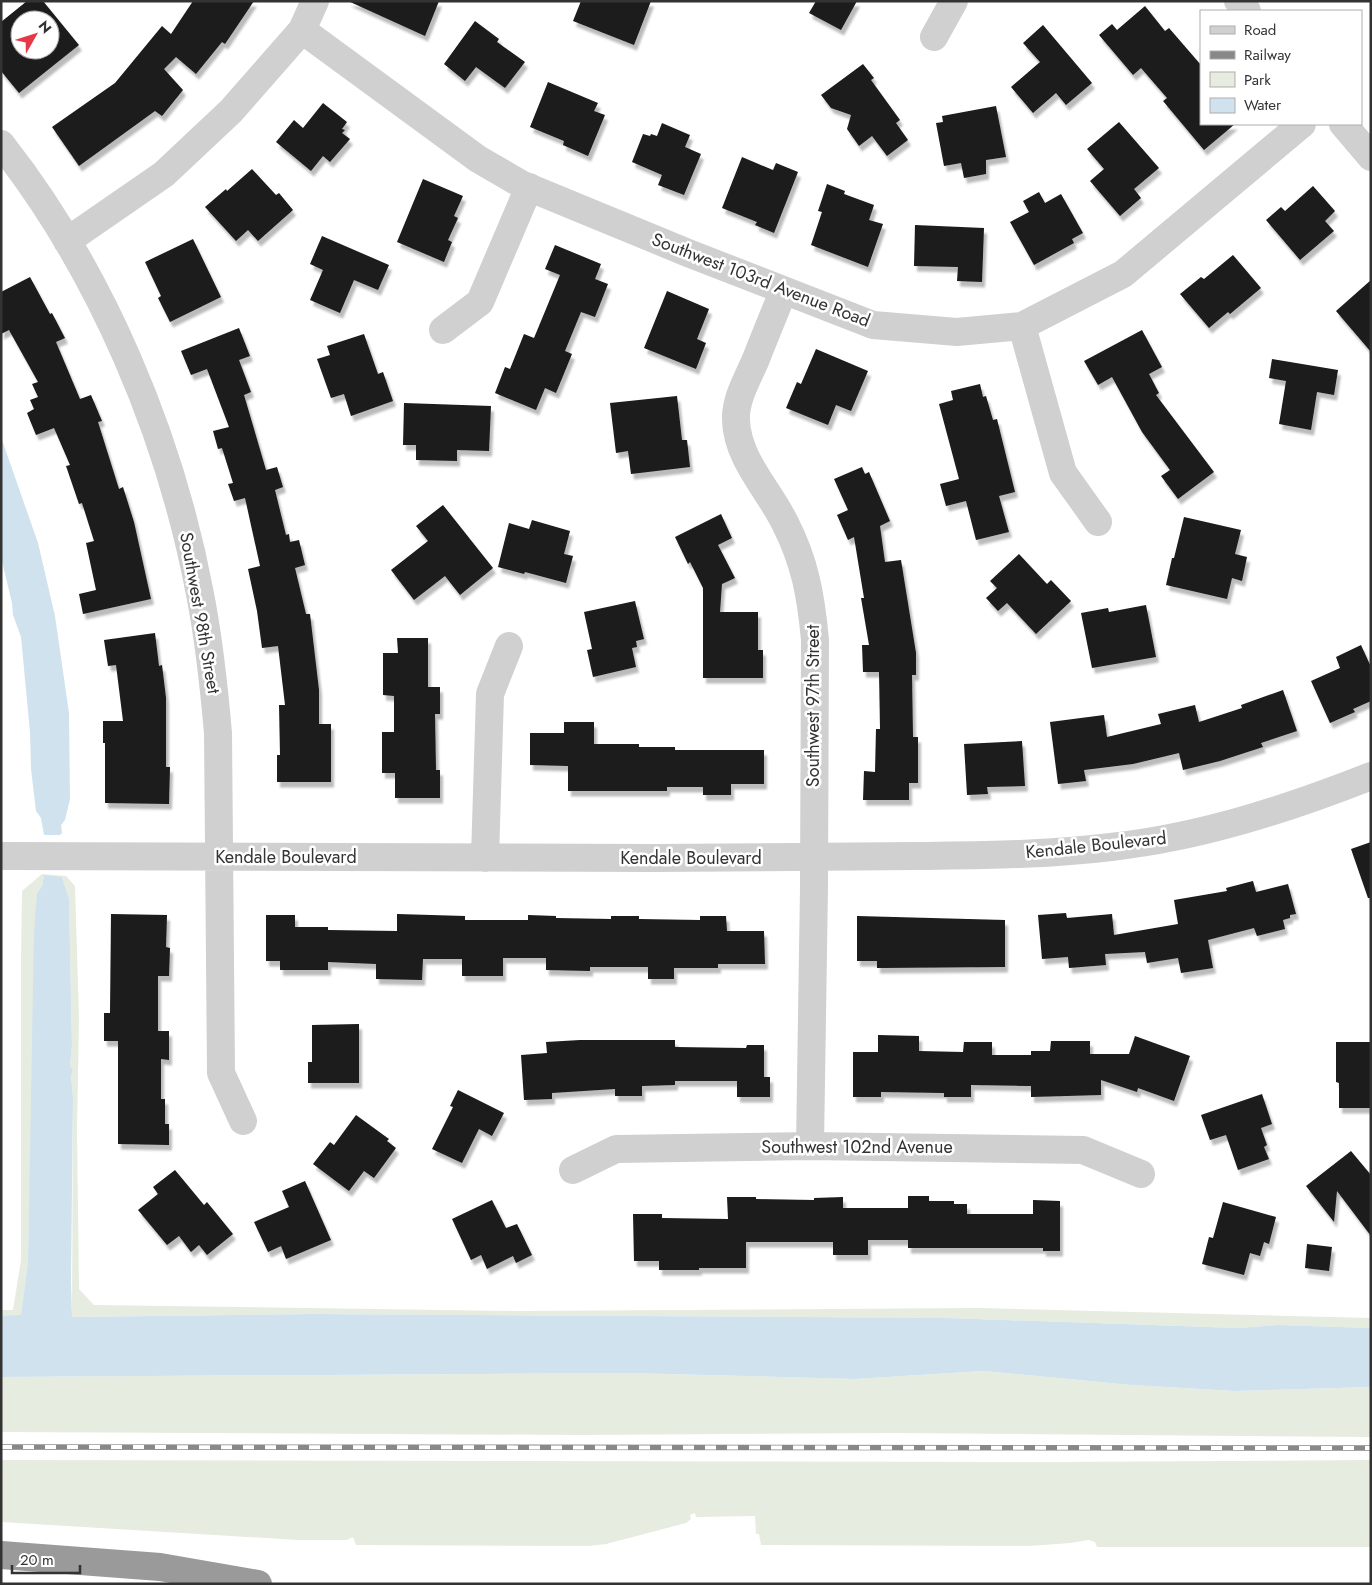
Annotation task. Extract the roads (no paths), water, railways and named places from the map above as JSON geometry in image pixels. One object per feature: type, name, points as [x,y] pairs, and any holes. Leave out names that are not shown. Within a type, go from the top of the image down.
[{"type":"highway","points":[[1,1556],[160,1567],[258,1584]]},
{"type":"street","points":[[66,241],[164,174],[231,111],[302,30],[315,1]]},
{"type":"street","points":[[934,37],[954,1]]},
{"type":"street","name":"Southwest 103rd Avenue Road","points":[[302,30],[478,159],[529,187],[783,292],[873,326],[957,332],[1022,326],[1123,274],[1301,125]]},
{"type":"street","points":[[1344,125],[1371,157]]},
{"type":"street","name":"Southwest 98th Street","points":[[1,144],[42,200],[91,282],[115,330],[153,427],[184,520],[201,595],[214,693],[219,768],[218,856],[221,1073],[243,1122]]},
{"type":"street","points":[[443,330],[480,302],[529,187]]},
{"type":"street","name":"Southwest 97th Street","points":[[783,292],[743,390],[736,419],[737,434],[744,454],[784,520],[796,545],[804,568],[815,640],[810,1146]]},
{"type":"street","points":[[1022,326],[1063,473],[1098,522]]},
{"type":"street","points":[[486,858],[490,694],[510,646]]},
{"type":"street","name":"Kendale Boulevard","points":[[1,856],[814,858],[994,855],[1110,848],[1166,838],[1238,822],[1309,800],[1371,776]]},
{"type":"street","name":"Southwest 102nd Avenue","points":[[573,1170],[616,1149],[810,1146],[1083,1150],[1141,1174]]},
{"type":"water","points":[[1,437],[38,543],[55,616],[69,713],[70,799],[65,820],[61,825],[62,833],[60,835],[44,835],[41,818],[36,811],[21,637],[13,615],[1,557]]},
{"type":"water","points":[[44,875],[62,877],[69,899],[72,1046],[70,1066],[73,1069],[71,1077],[73,1097],[72,1317],[311,1314],[947,1318],[1238,1328],[1278,1325],[1371,1328],[1371,1387],[1235,1391],[1131,1385],[983,1371],[855,1379],[626,1373],[1,1377],[1,1316],[21,1315],[28,1261],[34,933],[37,893],[42,886]]},
{"type":"railway","points":[[1,1447],[1371,1448]]}]
